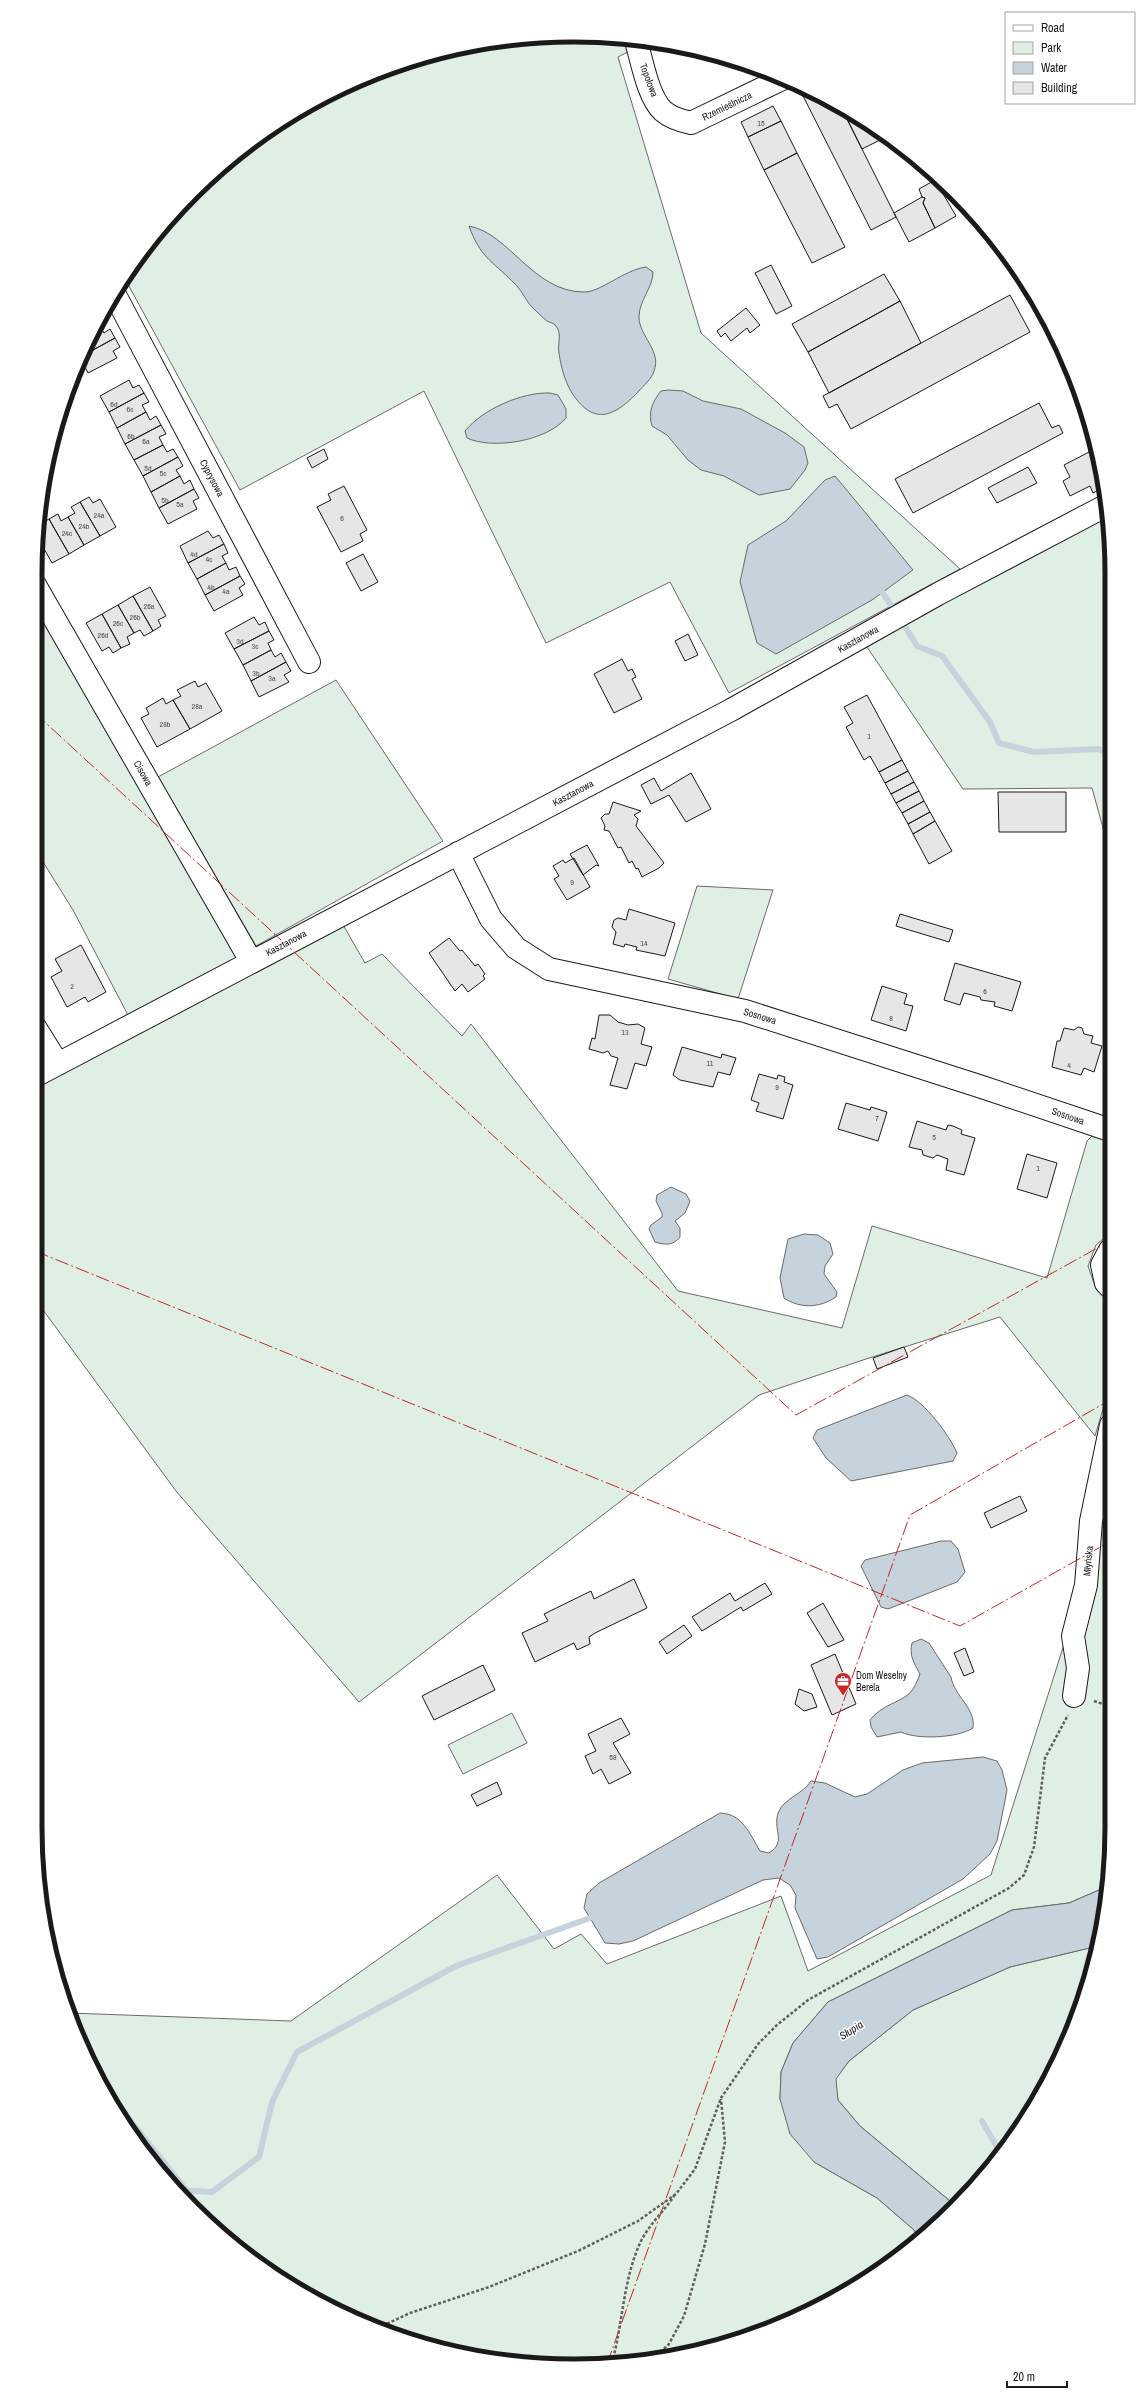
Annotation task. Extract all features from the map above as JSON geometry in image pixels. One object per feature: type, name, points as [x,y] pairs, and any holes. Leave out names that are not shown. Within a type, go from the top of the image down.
[{"type":"street","name":"Topolowa","points":[[638,46],[650,88],[663,110],[677,119],[691,123]]},
{"type":"street","name":"Rzemieślnicza","points":[[691,123],[776,82]]},
{"type":"street","name":"Cyprysowa","points":[[117,301],[309,662]]},
{"type":"street","name":"Kasztanowa","points":[[42,1072],[251,961],[731,710],[932,598],[1101,508]]},
{"type":"street","name":"Cisowa","points":[[42,597],[251,961]]},
{"type":"street","name":"Sosnowa","points":[[458,853],[492,919],[516,948],[549,969],[745,1011],[1105,1128]]},
{"type":"street","points":[[42,1038],[58,1064]]},
{"type":"street","points":[[1105,1259],[1102,1265],[1105,1278]]},
{"type":"street","name":"Młyńska","points":[[1074,1696],[1078,1668],[1073,1636],[1086,1585],[1091,1522],[1105,1454]]},
{"type":"path","points":[[614,2357],[620,2333],[624,2296],[642,2241],[695,2169],[721,2098],[758,2044],[777,2025],[808,2000],[1009,1888],[1024,1875],[1034,1847],[1045,1758],[1068,1714],[1074,1696]]},
{"type":"path","points":[[661,2351],[669,2344],[684,2316],[705,2244],[725,2142],[721,2098]]},
{"type":"path","points":[[385,2325],[410,2313],[488,2287],[578,2251],[638,2221],[676,2194]]},
{"type":"green space","points":[[539,43],[608,43],[638,46],[618,57],[701,333],[960,569],[729,693],[670,582],[546,643],[424,391],[240,490],[128,284],[152,250],[174,223],[223,174],[250,152],[308,113],[370,82],[436,60],[470,52]]},
{"type":"green space","points":[[1102,518],[1105,574],[1105,835],[1092,788],[963,789],[865,644]]},
{"type":"green space","points":[[42,612],[239,956],[129,1017],[73,910],[42,860]]},
{"type":"green space","points":[[336,680],[443,841],[256,946],[158,777]]},
{"type":"green space","points":[[697,886],[773,890],[738,999],[668,979]]},
{"type":"green space","points":[[342,923],[365,963],[382,954],[462,1036],[471,1024],[678,1291],[842,1328],[872,1226],[1047,1278],[1087,1141],[1093,1135],[1105,1139],[1105,1237],[1096,1245],[1088,1266],[1096,1289],[1105,1297],[1105,1403],[1095,1436],[1000,1317],[866,1359],[759,1395],[359,1702],[176,1491],[42,1309],[42,1081]]},
{"type":"green space","points":[[1105,1515],[1105,1828],[1104,1862],[1101,1889],[1069,1903],[1012,1910],[828,2002],[793,2043],[781,2072],[780,2099],[814,2162],[877,2198],[916,2233],[869,2269],[839,2288],[809,2304],[777,2319],[744,2331],[677,2349],[608,2358],[574,2359],[539,2358],[470,2349],[436,2341],[370,2319],[308,2288],[250,2249],[223,2227],[174,2178],[152,2151],[113,2093],[97,2063],[76,2013],[291,2021],[497,1875],[554,1949],[581,1934],[607,1964],[781,1896],[808,1971],[991,1875]]},
{"type":"green space","points":[[512,1713],[527,1743],[463,1774],[448,1745]]},
{"type":"green space","points":[[1091,1948],[1077,1998],[1065,2031],[1034,2093],[995,2151],[973,2178],[951,2201],[860,2126],[838,2100],[835,2079],[849,2061],[913,2010],[1010,1967]]},
{"type":"water","points":[[469,226],[483,231],[497,239],[536,273],[550,283],[566,289],[584,292],[590,291],[638,269],[646,267],[653,272],[651,283],[641,305],[639,317],[642,331],[653,350],[656,364],[651,377],[647,382],[629,400],[613,412],[596,414],[588,411],[580,404],[567,384],[561,364],[559,353],[559,331],[554,324],[547,321],[531,306],[516,285],[487,258],[478,245]]},
{"type":"water","points":[[661,391],[683,391],[703,401],[741,409],[785,433],[804,447],[808,463],[805,470],[790,489],[759,495],[724,476],[701,470],[688,460],[667,435],[652,426],[650,417],[653,403]]},
{"type":"water","points":[[550,393],[558,395],[566,409],[566,418],[546,433],[533,438],[505,443],[478,442],[467,438],[465,431],[492,409],[527,395]]},
{"type":"water","points":[[835,476],[913,570],[872,600],[776,654],[757,643],[740,582],[748,545],[786,521],[825,480]]},
{"type":"water","points":[[671,1187],[686,1194],[690,1201],[685,1213],[675,1221],[680,1228],[680,1237],[675,1242],[662,1244],[655,1242],[649,1229],[651,1225],[662,1217],[662,1213],[656,1201],[657,1195]]},
{"type":"water","points":[[804,1234],[818,1235],[830,1243],[833,1254],[825,1266],[824,1274],[837,1292],[836,1297],[830,1301],[810,1306],[790,1302],[784,1298],[780,1278],[788,1239]]},
{"type":"water","points":[[907,1395],[921,1404],[943,1429],[957,1453],[953,1461],[851,1481],[826,1458],[813,1438],[817,1430]]},
{"type":"water","points":[[941,1541],[951,1541],[958,1549],[965,1572],[957,1582],[888,1609],[881,1607],[861,1566],[865,1560]]},
{"type":"water","points":[[921,1639],[929,1643],[951,1677],[956,1690],[971,1714],[973,1728],[948,1736],[927,1737],[908,1735],[901,1732],[877,1737],[871,1727],[870,1720],[879,1711],[909,1694],[917,1682],[920,1674],[913,1659],[911,1648],[912,1643]]},
{"type":"water","points":[[983,1757],[997,1761],[1002,1770],[1007,1790],[997,1841],[990,1854],[963,1879],[828,1957],[817,1959],[795,1908],[796,1895],[790,1885],[779,1878],[763,1880],[633,1941],[619,1944],[605,1943],[584,1908],[587,1894],[599,1883],[720,1813],[728,1814],[740,1821],[749,1831],[760,1851],[769,1853],[777,1844],[777,1817],[779,1811],[785,1803],[811,1781],[825,1783],[855,1797],[867,1794],[903,1770],[922,1763]]},
{"type":"water","name":"Słupia","points":[[1101,1889],[1091,1948],[1010,1967],[913,2010],[849,2061],[836,2079],[838,2100],[860,2126],[951,2201],[916,2233],[877,2198],[814,2162],[790,2134],[780,2099],[781,2072],[793,2043],[828,2002],[1012,1910],[1069,1903]]},
{"type":"building","points":[[802,94],[846,118],[896,217],[871,230]]},
{"type":"building","points":[[773,106],[781,121],[748,137],[741,122]]},
{"type":"building","points":[[846,118],[880,140],[862,149]]},
{"type":"building","points":[[781,121],[797,153],[764,170],[748,137]]},
{"type":"building","points":[[797,153],[845,247],[812,263],[764,170]]},
{"type":"building","points":[[932,182],[941,190],[956,216],[935,228],[923,203],[925,198],[922,197],[919,189]]},
{"type":"building","points":[[922,197],[925,198],[923,203],[935,228],[909,242],[894,213]]},
{"type":"building","points":[[771,265],[792,306],[776,314],[755,273]]},
{"type":"building","points":[[884,274],[900,301],[808,352],[792,324]]},
{"type":"building","points":[[1010,295],[1030,332],[851,429],[837,404],[829,408],[823,396]]},
{"type":"building","points":[[900,301],[921,343],[829,393],[808,352]]},
{"type":"building","points":[[746,308],[760,325],[750,333],[747,328],[731,341],[725,333],[721,337],[717,331]]},
{"type":"building","points":[[102,329],[104,333],[110,329],[115,338],[91,351]]},
{"type":"building","points":[[115,338],[120,347],[113,351],[117,358],[88,373],[84,365],[91,351]]},
{"type":"building","points":[[129,380],[133,388],[139,385],[144,393],[109,412],[100,396]]},
{"type":"building","points":[[144,393],[149,402],[142,405],[146,412],[117,428],[109,412]]},
{"type":"building","points":[[1039,403],[1052,428],[1059,425],[1063,433],[913,513],[895,479]]},
{"type":"building","points":[[146,412],[150,420],[156,416],[161,425],[125,444],[117,428]]},
{"type":"building","points":[[161,425],[166,434],[159,437],[163,445],[134,460],[125,444]]},
{"type":"building","points":[[163,445],[167,452],[173,449],[178,457],[143,476],[134,460]]},
{"type":"building","points":[[324,449],[328,459],[312,468],[307,458]]},
{"type":"building","points":[[1091,451],[1098,490],[1093,493],[1090,486],[1070,496],[1063,481],[1070,477],[1064,465]]},
{"type":"building","points":[[178,457],[183,466],[176,470],[180,476],[151,492],[143,476]]},
{"type":"building","points":[[1028,467],[1037,483],[997,503],[988,488]]},
{"type":"building","points":[[180,476],[184,484],[190,480],[194,489],[159,508],[151,492]]},
{"type":"building","points":[[344,486],[367,530],[360,534],[363,541],[341,552],[317,507],[331,500],[328,494]]},
{"type":"building","points":[[194,489],[199,498],[193,501],[197,509],[168,524],[159,508]]},
{"type":"building","points":[[89,497],[93,503],[100,499],[116,527],[100,536],[80,502]]},
{"type":"building","points":[[80,502],[100,536],[84,545],[68,517],[75,513],[71,507]]},
{"type":"building","points":[[58,514],[61,521],[68,517],[84,545],[69,554],[49,519]]},
{"type":"building","points":[[49,519],[69,554],[52,563],[43,547],[45,521]]},
{"type":"building","points":[[208,531],[213,538],[219,535],[224,544],[188,563],[180,546]]},
{"type":"building","points":[[224,544],[228,553],[222,556],[226,563],[197,579],[188,563]]},
{"type":"building","points":[[363,554],[378,582],[361,591],[346,563]]},
{"type":"building","points":[[226,563],[229,570],[236,567],[240,576],[205,595],[197,579]]},
{"type":"building","points":[[240,576],[245,584],[239,588],[243,595],[214,611],[205,595]]},
{"type":"building","points":[[150,587],[166,616],[158,620],[161,626],[153,631],[133,596]]},
{"type":"building","points":[[133,596],[153,631],[144,636],[140,630],[134,633],[118,605]]},
{"type":"building","points":[[118,605],[134,633],[127,637],[130,644],[121,648],[102,614]]},
{"type":"building","points":[[102,614],[121,648],[113,653],[109,647],[102,651],[86,623]]},
{"type":"building","points":[[254,617],[259,625],[265,622],[269,631],[234,649],[225,633]]},
{"type":"building","points":[[269,631],[274,640],[268,643],[271,650],[243,665],[234,649]]},
{"type":"building","points":[[688,634],[698,655],[685,661],[675,641]]},
{"type":"building","points":[[271,650],[275,657],[281,653],[286,662],[251,681],[243,665]]},
{"type":"building","points":[[622,659],[628,671],[632,669],[636,677],[632,679],[642,699],[614,713],[594,674]]},
{"type":"building","points":[[286,662],[291,671],[284,675],[289,682],[259,697],[251,681]]},
{"type":"building","points":[[195,681],[198,687],[206,683],[222,711],[190,729],[173,700],[181,696],[177,690]]},
{"type":"building","points":[[867,695],[902,760],[879,772],[870,756],[864,760],[846,727],[853,723],[844,707]]},
{"type":"building","points":[[163,698],[166,704],[173,700],[190,729],[157,747],[141,718],[149,714],[146,708]]},
{"type":"building","points":[[902,760],[908,771],[885,783],[879,772]]},
{"type":"building","points":[[908,771],[914,782],[891,794],[885,783]]},
{"type":"building","points":[[691,773],[711,809],[686,822],[669,795],[651,804],[641,785],[654,778],[661,791]]},
{"type":"building","points":[[914,782],[919,791],[896,803],[891,794]]},
{"type":"building","points":[[919,791],[924,801],[902,813],[896,803]]},
{"type":"building","points":[[998,792],[1066,792],[1066,832],[999,832]]},
{"type":"building","points":[[924,801],[930,812],[908,824],[902,813]]},
{"type":"building","points":[[613,802],[641,811],[634,815],[638,819],[636,826],[664,863],[659,868],[642,877],[638,868],[636,869],[632,861],[629,863],[621,847],[618,848],[609,831],[604,830],[605,826],[601,818],[605,814],[609,814]]},
{"type":"building","points":[[930,812],[935,821],[913,834],[908,824]]},
{"type":"building","points":[[935,821],[952,851],[929,864],[913,834]]},
{"type":"building","points":[[587,845],[599,866],[596,865],[583,875],[570,854]]},
{"type":"building","points":[[574,858],[590,887],[567,900],[554,879],[559,876],[553,866],[563,860],[565,863]]},
{"type":"building","points":[[629,909],[675,923],[665,956],[636,950],[637,947],[625,944],[624,947],[613,944],[616,932],[612,927],[614,920],[618,918],[626,920]]},
{"type":"building","points":[[900,914],[953,930],[949,942],[896,926]]},
{"type":"building","points":[[449,938],[460,951],[462,950],[475,966],[478,964],[485,974],[483,976],[485,979],[468,992],[462,984],[455,991],[429,953]]},
{"type":"building","points":[[81,945],[106,992],[88,1002],[85,997],[67,1007],[51,977],[62,971],[55,959]]},
{"type":"building","points":[[955,963],[1021,982],[1012,1011],[994,1006],[995,1002],[981,1000],[980,997],[964,993],[960,1005],[944,1000]]},
{"type":"building","points":[[882,986],[907,994],[904,1004],[913,1006],[906,1031],[871,1020]]},
{"type":"building","points":[[599,1015],[610,1015],[618,1022],[628,1025],[638,1024],[645,1028],[641,1044],[652,1047],[646,1066],[635,1063],[627,1089],[610,1085],[618,1058],[611,1056],[608,1051],[603,1053],[589,1049],[592,1038],[595,1039]]},
{"type":"building","points":[[1078,1027],[1082,1028],[1084,1034],[1093,1036],[1091,1043],[1102,1046],[1094,1072],[1084,1068],[1081,1075],[1052,1067],[1057,1041],[1060,1041],[1064,1028],[1074,1030]]},
{"type":"building","points":[[682,1047],[721,1058],[722,1054],[736,1058],[730,1075],[718,1072],[713,1087],[680,1080],[673,1075]]},
{"type":"building","points":[[759,1074],[777,1079],[778,1075],[785,1077],[784,1082],[793,1085],[783,1119],[756,1111],[759,1103],[751,1100]]},
{"type":"building","points":[[846,1103],[870,1110],[871,1107],[887,1112],[878,1141],[838,1129]]},
{"type":"building","points":[[917,1121],[946,1130],[948,1125],[953,1126],[962,1130],[961,1134],[975,1138],[964,1175],[946,1170],[948,1159],[937,1155],[933,1158],[923,1155],[922,1150],[909,1147]]},
{"type":"building","points":[[1027,1154],[1057,1163],[1047,1198],[1017,1189]]},
{"type":"building","points":[[904,1347],[908,1357],[877,1369],[873,1358]]},
{"type":"building","points":[[1020,1496],[1027,1511],[991,1528],[984,1513]]},
{"type":"building","points":[[634,1579],[647,1608],[595,1633],[589,1637],[590,1644],[577,1650],[574,1643],[535,1662],[522,1633],[548,1621],[544,1614],[591,1591],[594,1599]]},
{"type":"building","points":[[765,1583],[772,1594],[743,1611],[741,1607],[702,1631],[692,1617],[730,1593],[735,1601]]},
{"type":"building","points":[[823,1603],[844,1640],[828,1647],[807,1613]]},
{"type":"building","points":[[684,1625],[692,1636],[667,1654],[659,1642]]},
{"type":"building","points":[[965,1648],[974,1672],[964,1676],[954,1653]]},
{"type":"building","points":[[835,1654],[856,1704],[832,1715],[811,1665]]},
{"type":"building","points":[[483,1665],[495,1690],[434,1720],[422,1696]]},
{"type":"building","points":[[799,1689],[812,1694],[817,1707],[804,1711],[795,1704]]},
{"type":"building","points":[[621,1718],[630,1734],[613,1743],[631,1773],[609,1784],[601,1769],[593,1774],[585,1756],[596,1751],[588,1734]]},
{"type":"building","points":[[497,1782],[502,1794],[477,1806],[471,1795]]},
{"type":"waterway","points":[[882,592],[896,612]]},
{"type":"waterway","points":[[901,620],[917,646],[942,656],[990,722],[999,743],[1034,752],[1098,749],[1105,752]]},
{"type":"waterway","points":[[186,2190],[212,2192],[259,2157],[272,2102],[297,2052],[456,1966],[590,1918]]},
{"type":"waterway","points":[[982,2121],[997,2148]]},
{"type":"waterway","points":[[132,2123],[187,2191]]},
{"type":"power","points":[[42,719],[796,1415],[1105,1244]]},
{"type":"power","points":[[42,1254],[960,1626],[1105,1544]]},
{"type":"power","points":[[609,2358],[910,1515],[1105,1403]]},
{"type":"place","name":"Dom Weselny Berela","points":[[843,1696]]}]
